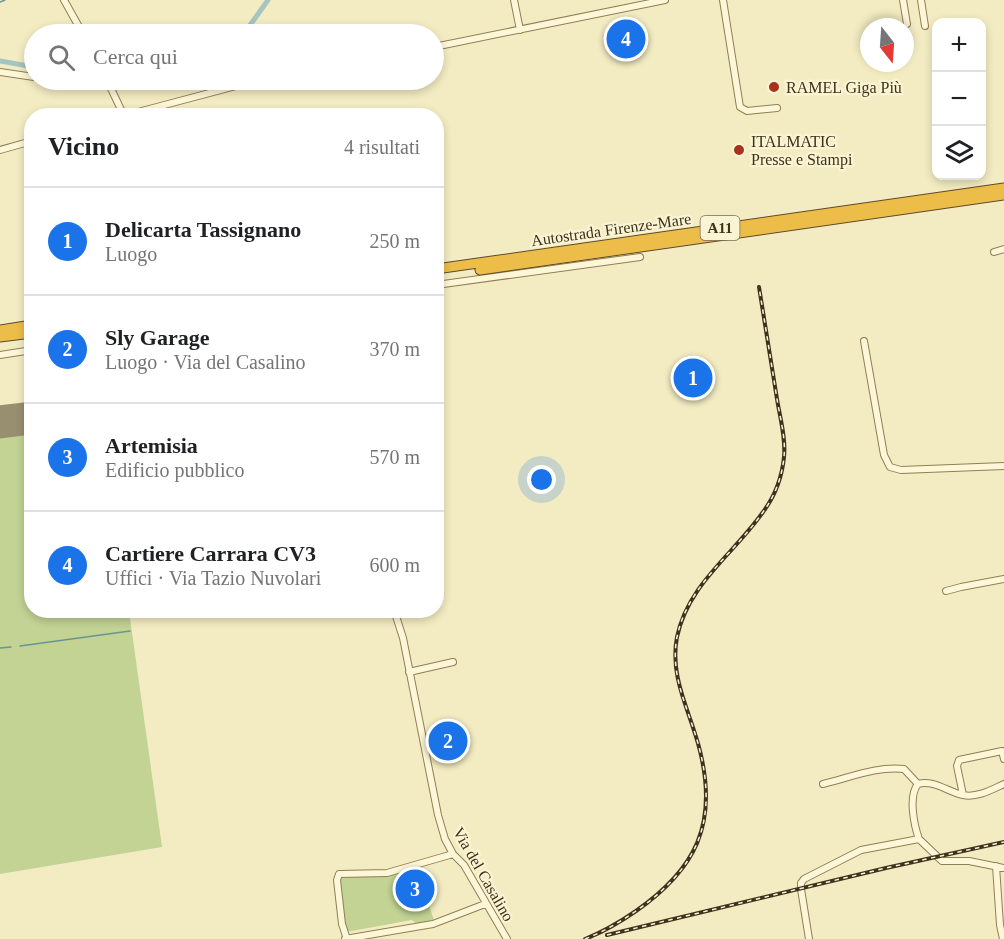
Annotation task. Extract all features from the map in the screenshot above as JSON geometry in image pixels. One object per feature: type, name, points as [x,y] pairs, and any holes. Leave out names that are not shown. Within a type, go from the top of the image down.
[{"type":"highway","name":"Autostrada Firenze-Mare","points":[[444,268],[1004,188]]},
{"type":"highway","name":"Autostrada Firenze-Mare","points":[[444,275],[1004,195]]},
{"type":"highway","points":[[0,330],[24,326]]},
{"type":"highway","points":[[0,337],[24,334]]},
{"type":"street","points":[[64,0],[77,24]]},
{"type":"street","points":[[514,0],[520,30]]},
{"type":"street","points":[[444,45],[665,0]]},
{"type":"street","points":[[723,0],[740,107],[747,111],[777,108]]},
{"type":"street","points":[[903,0],[906,18]]},
{"type":"street","points":[[921,0],[925,26]]},
{"type":"street","points":[[0,72],[24,76]]},
{"type":"street","points":[[112,90],[121,108]]},
{"type":"street","points":[[151,108],[220,90]]},
{"type":"street","points":[[0,150],[24,143]]},
{"type":"street","points":[[994,252],[1004,249]]},
{"type":"street","points":[[444,284],[640,257]]},
{"type":"street","points":[[864,341],[884,454],[890,467],[901,470],[1004,465]]},
{"type":"street","points":[[0,355],[24,351]]},
{"type":"street","points":[[946,591],[961,586],[1004,579]]},
{"type":"street","name":"Via del Casalino","points":[[396,618],[445,839],[453,854],[464,865],[507,939]]},
{"type":"street","points":[[409,672],[453,662]]},
{"type":"street","points":[[963,795],[957,766],[959,760],[1002,751],[1004,759]]},
{"type":"street","points":[[823,784],[880,769],[895,768],[904,769],[918,784]]},
{"type":"street","points":[[1004,784],[986,792],[963,795],[924,782],[918,784],[913,795],[914,817],[919,839],[942,861],[969,861],[1004,868]]},
{"type":"street","points":[[809,939],[801,889],[804,879],[869,847],[919,839]]},
{"type":"street","points":[[453,854],[387,873],[339,874],[337,880],[346,939],[433,924],[485,904]]},
{"type":"street","points":[[996,866],[1003,939]]},
{"type":"green space","points":[[24,428],[24,618],[130,618],[162,847],[0,874],[0,431]]},
{"type":"green space","points":[[414,867],[418,870],[421,880],[407,885],[409,894],[424,891],[434,920],[417,924],[412,920],[346,932],[339,876],[388,875]]},
{"type":"waterway","points":[[0,2],[5,0]]},
{"type":"waterway","points":[[251,24],[268,0]]},
{"type":"waterway","points":[[0,61],[24,65]]},
{"type":"waterway","points":[[20,646],[130,631]]},
{"type":"waterway","points":[[0,648],[11,647]]},
{"type":"runway","points":[[0,422],[24,419]]},
{"type":"railway","points":[[585,939],[636,911],[674,879],[697,843],[703,823],[706,801],[705,777],[700,751],[678,681],[675,652],[677,637],[691,601],[713,570],[763,512],[782,472],[783,435],[759,287]]},
{"type":"railway","points":[[607,935],[1004,842]]},
{"type":"place","name":"Cartiere Carrara CV3","points":[[626,39]]},
{"type":"place","name":"RAMEL Giga Più","points":[[774,87]]},
{"type":"place","name":"ITALMATIC Presse e Stampi","points":[[739,150]]},
{"type":"place","name":"Delicarta Tassignano","points":[[693,378]]},
{"type":"place","name":"Sly Garage","points":[[448,741]]},
{"type":"place","name":"Artemisia","points":[[415,889]]}]
